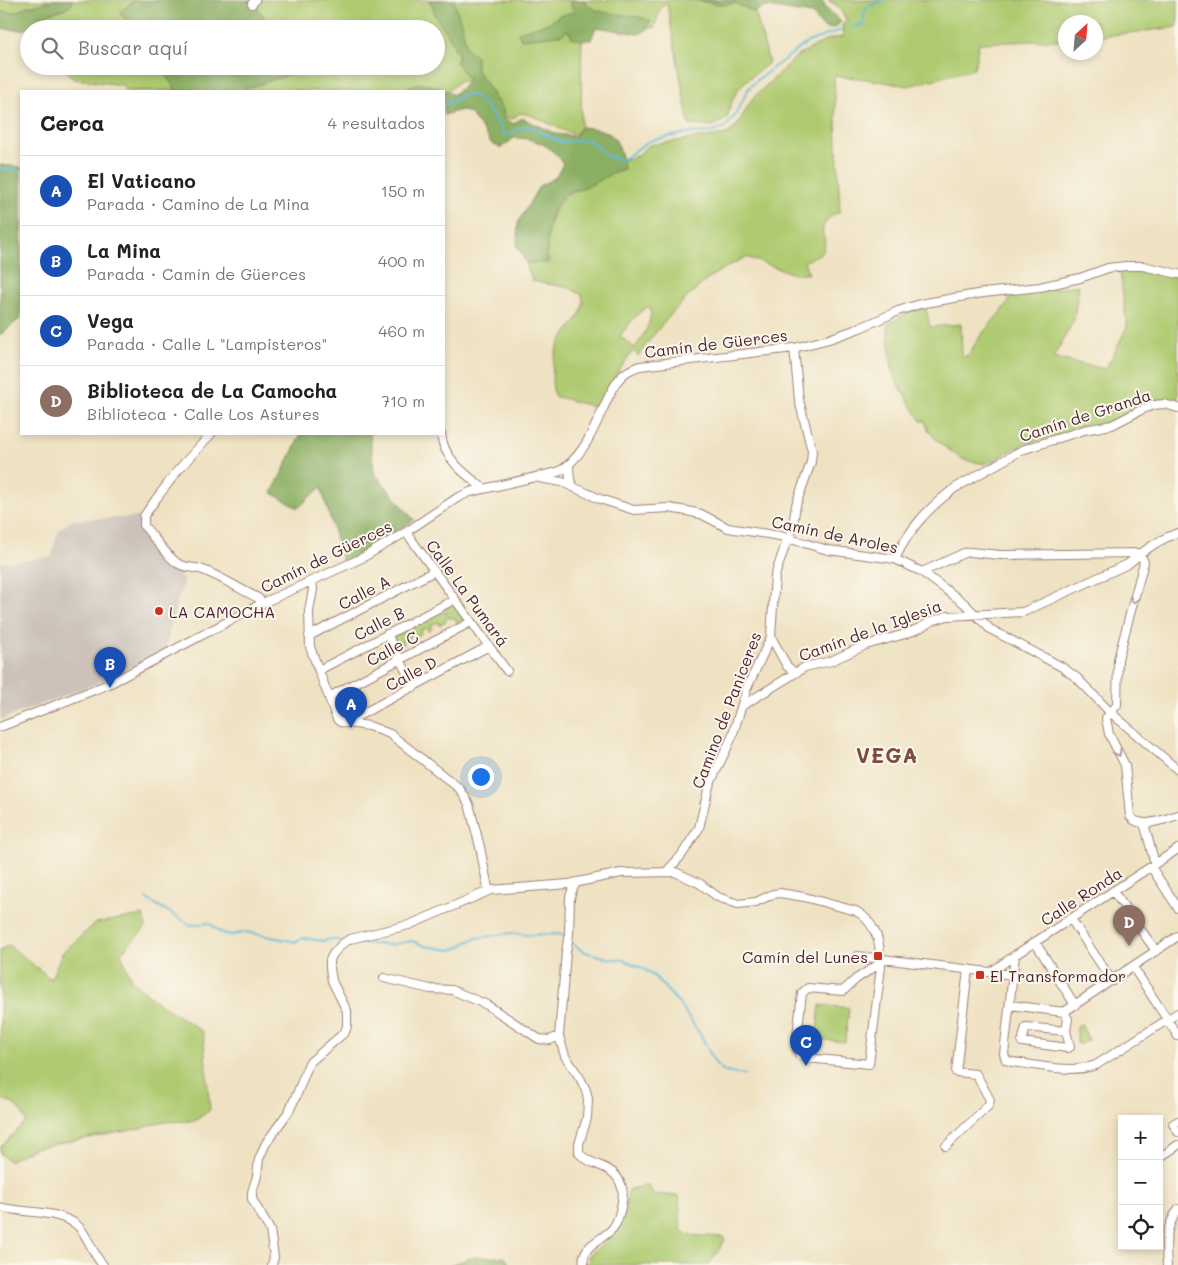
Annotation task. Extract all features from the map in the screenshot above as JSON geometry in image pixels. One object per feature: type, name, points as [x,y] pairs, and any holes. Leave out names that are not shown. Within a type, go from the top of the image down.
[{"type":"street","name":"Camín de Güerces","points":[[0,727],[109,684],[263,603],[362,558],[406,532],[457,498],[483,488],[558,472],[570,466],[583,450],[614,386],[622,376],[640,366],[794,348],[852,331],[898,311],[920,304],[983,293],[1040,288],[1080,278],[1108,268],[1143,266],[1178,274]]},
{"type":"street","name":"Camino de Paniceres","points":[[667,871],[681,856],[700,828],[709,786],[732,737],[747,688],[769,644],[775,576],[792,530],[800,490],[811,462],[812,451],[799,400],[794,348]]},
{"type":"street","name":"Camín de Granda","points":[[895,559],[905,538],[920,519],[944,496],[1022,450],[1084,430],[1112,425],[1154,405],[1164,404],[1178,408]]},
{"type":"street","points":[[210,435],[156,499],[144,516],[144,526],[176,562],[191,569],[197,568],[211,573],[258,598],[263,603]]},
{"type":"street","points":[[441,435],[442,445],[450,459],[483,488]]},
{"type":"street","points":[[570,466],[570,480],[573,487]]},
{"type":"street","name":"Camín de Aroles","points":[[537,477],[562,482],[600,499],[634,510],[669,508],[687,511],[701,514],[728,528],[788,538],[828,550],[895,559],[922,572],[977,615],[990,629],[1062,667],[1077,678],[1110,712],[1178,770]]},
{"type":"street","name":"Calle La Pumará","points":[[406,532],[507,671]]},
{"type":"street","name":"Camín de la Iglesia","points":[[742,706],[812,664],[831,661],[866,645],[905,634],[920,628],[932,620],[947,616],[1023,612],[1128,564],[1140,553],[1167,537],[1178,533]]},
{"type":"street","points":[[922,572],[964,553],[972,552],[1000,555],[1140,553],[1144,562],[1118,660],[1117,705],[1106,718],[1111,739],[1125,765],[1130,816],[1135,822],[1144,823],[1178,815]]},
{"type":"street","name":"Calle A","points":[[309,636],[431,573]]},
{"type":"street","points":[[312,581],[313,590],[309,610],[310,647],[337,719],[340,722],[369,726],[390,734],[460,789],[469,804],[488,888],[491,890]]},
{"type":"street","name":"Calle B","points":[[319,670],[452,601]]},
{"type":"street","name":"Calle C","points":[[329,697],[469,623]]},
{"type":"street","points":[[387,634],[414,687]]},
{"type":"street","points":[[770,637],[787,666],[795,673]]},
{"type":"street","name":"Calle D","points":[[345,723],[489,646]]},
{"type":"street","points":[[1144,823],[1153,866],[1178,908]]},
{"type":"street","name":"Calle Ronda","points":[[991,972],[1178,849]]},
{"type":"street","points":[[272,1265],[274,1256],[270,1230],[252,1199],[253,1186],[258,1171],[259,1159],[266,1143],[293,1102],[309,1063],[345,1032],[348,1020],[347,1011],[332,981],[330,968],[332,954],[342,944],[350,940],[409,925],[491,890],[577,882],[610,874],[667,871],[683,875],[699,883],[718,897],[738,904],[748,904],[780,893],[804,896],[856,911],[863,915],[874,930],[879,941],[881,960],[869,1064],[807,1058],[799,1055],[796,1046],[802,994],[808,988],[843,991],[881,960]]},
{"type":"street","points":[[577,882],[570,897],[569,934],[559,1036],[565,1056],[580,1078],[588,1099],[587,1118],[579,1144],[579,1153],[587,1160],[601,1164],[613,1172],[622,1187],[623,1194],[616,1223],[608,1233],[586,1249],[583,1258],[584,1265]]},
{"type":"street","points":[[1113,891],[1156,951]]},
{"type":"street","points":[[1071,919],[1112,980]]},
{"type":"street","points":[[1066,1031],[1026,1027],[1022,1042],[1070,1047],[1066,1031],[1066,1016],[1076,1005],[1178,936]]},
{"type":"street","points":[[1036,942],[1076,1005]]},
{"type":"street","points":[[1015,955],[1004,1054],[1006,1060],[1076,1069],[1088,1068],[1096,1065],[1178,1013]]},
{"type":"street","points":[[858,956],[1013,975]]},
{"type":"street","points":[[1134,967],[1178,1036]]},
{"type":"street","points":[[946,1146],[988,1106],[990,1100],[976,1074],[956,1072],[968,969]]},
{"type":"street","points":[[384,978],[430,990],[452,990],[488,1005],[539,1039],[550,1040],[559,1036]]},
{"type":"street","points":[[1010,1005],[1066,1016]]},
{"type":"street","points":[[1176,1122],[1178,1132]]},
{"type":"street","points":[[1163,1155],[1178,1145]]},
{"type":"street","points":[[0,1207],[68,1220],[86,1236],[103,1265]]},
{"type":"street","points":[[1167,1265],[1165,1242],[1167,1230],[1178,1209]]},
{"type":"shaded area","points":[[138,517],[184,581],[173,615],[165,650],[103,681],[0,720],[0,563],[51,557],[59,529],[73,520]]},
{"type":"green space","points":[[0,0],[135,0],[121,12],[126,20],[20,20],[20,25],[0,28]]},
{"type":"green space","points":[[53,0],[73,0],[70,7],[41,16],[39,20],[20,20],[20,30],[0,29],[0,11],[17,12],[26,6],[33,6]]},
{"type":"green space","points":[[135,0],[251,0],[266,20],[126,20],[120,12]]},
{"type":"green space","points":[[259,0],[752,0],[769,63],[741,86],[733,99],[727,119],[712,126],[689,125],[667,4],[661,7],[654,28],[582,20],[581,127],[576,134],[562,130],[527,114],[520,113],[514,118],[509,119],[473,81],[459,81],[448,91],[419,83],[403,90],[243,90],[287,75],[445,75],[445,20],[266,20],[255,5]]},
{"type":"green space","points":[[429,0],[454,0],[466,48],[476,56],[476,69],[503,110],[504,118],[513,124],[522,118],[556,134],[575,136],[581,127],[593,128],[608,133],[617,142],[624,169],[565,195],[553,211],[548,232],[548,263],[526,263],[517,246],[518,223],[539,186],[556,177],[563,164],[554,152],[536,141],[514,138],[501,148],[492,144],[471,114],[461,110],[445,115],[445,90],[453,95],[469,81],[456,62],[459,56],[445,30],[445,20],[438,20]]},
{"type":"green space","points":[[570,0],[585,0],[586,4],[602,12],[634,16],[651,21],[647,30],[639,34],[596,27],[591,40],[572,38],[568,30],[560,35],[521,39],[518,32],[548,23],[559,16],[573,12]]},
{"type":"green space","points":[[693,0],[822,0],[827,9],[841,22],[836,27],[827,29],[812,14],[766,7],[753,12],[735,3],[724,5]]},
{"type":"green space","points":[[828,0],[1178,0],[1178,27],[1103,36],[1103,15],[1058,15],[1058,40],[979,43],[974,69],[908,86],[834,76],[840,212],[832,216],[825,223],[823,252],[804,262],[809,274],[794,274],[746,257],[716,273],[701,285],[672,313],[638,356],[633,351],[619,370],[598,408],[554,396],[552,371],[554,359],[558,346],[579,316],[583,302],[582,295],[570,288],[532,281],[526,263],[548,262],[549,224],[552,215],[563,199],[573,192],[623,169],[622,160],[637,156],[649,145],[727,134],[736,127],[752,99],[797,56],[829,39],[843,37],[842,25],[847,21],[839,7]],"holes":[[[650,306],[647,328],[635,348],[620,336],[641,311]]]},
{"type":"green space","points":[[70,75],[165,75],[176,90],[125,90],[123,85],[73,79]]},
{"type":"green space","points":[[165,75],[287,75],[243,90],[176,90]]},
{"type":"green space","points":[[415,85],[433,86],[444,90],[404,90]]},
{"type":"green space","points":[[0,165],[20,167],[20,319],[0,335]]},
{"type":"green space","points":[[1120,271],[1157,271],[1178,278],[1178,404],[1156,400],[1110,422],[1021,445],[985,464],[964,460],[942,445],[929,432],[925,421],[921,421],[898,385],[892,367],[887,324],[912,311],[926,308],[930,327],[961,324],[962,357],[968,355],[981,335],[1009,302],[1008,296],[1079,285],[1074,320],[1053,358],[1106,369],[1127,327]]},
{"type":"green space","points":[[301,435],[370,435],[374,472],[414,520],[379,543],[343,563],[321,487],[298,508],[272,493]]},
{"type":"green space","points":[[455,602],[467,618],[457,623],[454,617],[450,619],[449,616],[446,618],[447,620],[439,625],[438,622],[431,625],[432,628],[428,631],[426,628],[420,631],[421,634],[417,636],[415,634],[402,641],[403,644],[399,646],[402,652],[400,653],[392,635],[402,633],[401,630],[407,627],[409,631],[413,631],[410,626],[421,620],[422,622],[424,621],[423,619],[440,610],[446,614],[445,607]]},
{"type":"green space","points":[[143,915],[146,927],[121,953],[131,980],[154,1000],[203,1032],[210,1110],[195,1121],[160,1122],[143,1128],[34,1148],[9,1161],[0,1153],[0,1147],[26,1122],[16,1106],[0,1099],[0,950],[9,945],[51,979],[62,953],[96,923]]},
{"type":"green space","points":[[820,1005],[849,1008],[845,1042],[816,1039]]},
{"type":"green space","points":[[1081,1024],[1089,1040],[1077,1044],[1077,1026]]},
{"type":"green space","points":[[649,1185],[653,1194],[679,1196],[681,1229],[687,1235],[723,1237],[725,1240],[709,1265],[588,1265],[589,1255],[604,1243],[621,1223],[629,1189]]},
{"type":"green space","points":[[473,1257],[505,1257],[510,1265],[450,1265]]},
{"type":"waterway","points":[[852,27],[864,24],[864,12],[868,7],[884,0]]},
{"type":"waterway","points":[[445,104],[462,96],[473,96],[485,106],[503,133],[508,135],[522,127],[528,126],[561,142],[588,140],[606,156],[622,160],[649,141],[687,133],[713,132],[725,127],[734,117],[749,88],[758,79],[808,42],[841,30]]},
{"type":"waterway","points":[[0,169],[20,172]]},
{"type":"waterway","points":[[145,898],[191,925],[209,923],[220,932],[226,934],[233,935],[246,932],[296,942],[303,938],[341,941]]},
{"type":"waterway","points":[[351,943],[390,945],[412,941],[425,946],[450,950],[461,947],[465,943],[477,938],[511,933],[529,935],[555,934],[563,935],[566,938]]},
{"type":"waterway","points":[[570,941],[582,951],[607,958],[624,960],[644,969],[655,977],[677,1001],[700,1034],[715,1063],[725,1072],[745,1075]]},
{"type":"place","name":"LA CAMOCHA","points":[[159,611]]},
{"type":"place","name":"La Mina","points":[[110,688]]},
{"type":"place","name":"El Vaticano","points":[[351,728]]},
{"type":"place","name":"Biblioteca de La Camocha","points":[[1129,946]]},
{"type":"place","name":"Camín del Lunes","points":[[878,956]]},
{"type":"place","name":"El Transformador","points":[[980,975]]},
{"type":"place","name":"Vega","points":[[806,1066]]},
{"type":"district","name":"VEGA","points":[[887,754]]}]
